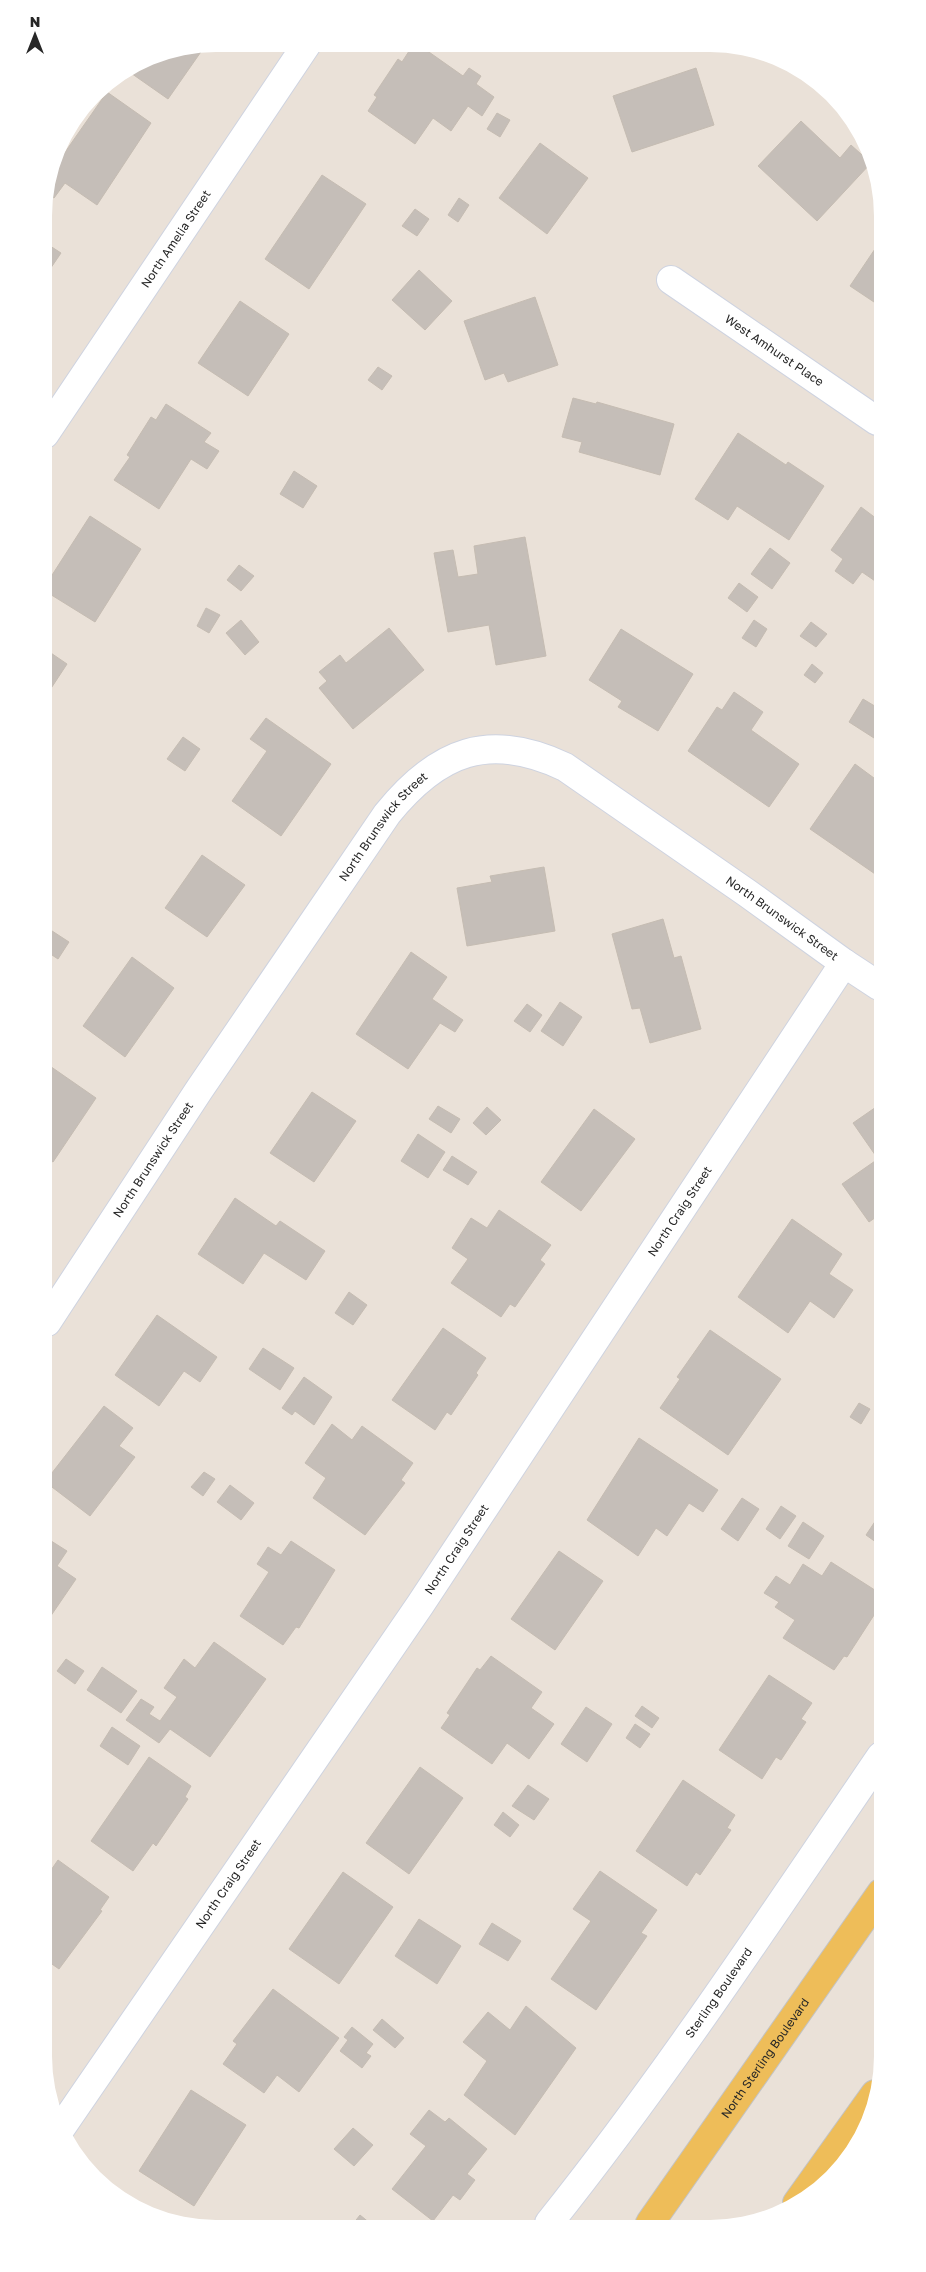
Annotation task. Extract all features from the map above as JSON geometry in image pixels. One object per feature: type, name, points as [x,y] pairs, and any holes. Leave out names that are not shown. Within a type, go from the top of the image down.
[{"type":"main road","name":"North Sterling Boulevard","points":[[652,2220],[873,1904]]},
{"type":"main road","points":[[810,2185],[864,2109]]},
{"type":"street","name":"North Amelia Street","points":[[53,422],[302,52]]},
{"type":"street","name":"West Amhurst Place","points":[[671,280],[874,418]]},
{"type":"street","name":"North Brunswick Street","points":[[52,1314],[199,1090],[387,814],[420,779],[457,756],[485,750],[511,749],[539,755],[565,767],[748,892],[844,963],[874,982]]},
{"type":"street","name":"North Craig Street","points":[[66,2121],[420,1606],[844,963]]},
{"type":"street","name":"Sterling Boulevard","points":[[551,2220],[606,2151],[728,1979],[873,1767]]},
{"type":"building","points":[[408,52],[429,52],[463,76],[469,68],[481,76],[476,84],[494,97],[482,116],[468,106],[451,131],[433,118],[415,144],[368,111],[377,97],[374,95],[398,59],[402,62]]},
{"type":"building","points":[[200,54],[168,99],[134,75],[174,58]]},
{"type":"building","points":[[696,68],[714,125],[632,152],[613,96]]},
{"type":"building","points":[[109,93],[151,123],[97,205],[65,183],[54,198],[58,174],[68,148],[100,102]]},
{"type":"building","points":[[497,113],[510,120],[500,137],[487,129]]},
{"type":"building","points":[[801,121],[840,158],[851,145],[861,154],[866,168],[817,221],[758,166]]},
{"type":"building","points":[[540,143],[588,178],[547,234],[499,198]]},
{"type":"building","points":[[322,175],[366,204],[309,289],[265,259]]},
{"type":"building","points":[[459,198],[469,205],[458,222],[448,215]]},
{"type":"building","points":[[415,209],[429,219],[417,236],[402,226]]},
{"type":"building","points":[[53,248],[61,253],[53,265]]},
{"type":"building","points":[[874,250],[874,302],[850,286]]},
{"type":"building","points":[[419,270],[452,301],[425,330],[392,300]]},
{"type":"building","points":[[535,297],[558,365],[508,382],[504,373],[485,380],[464,321]]},
{"type":"building","points":[[240,301],[289,334],[248,396],[198,363]]},
{"type":"building","points":[[378,367],[392,376],[382,390],[368,380]]},
{"type":"building","points":[[573,398],[596,404],[597,402],[674,424],[660,475],[579,452],[582,442],[562,437]]},
{"type":"building","points":[[166,404],[211,433],[204,442],[219,451],[207,469],[191,459],[159,509],[114,480],[130,457],[127,455],[151,417],[156,420]]},
{"type":"building","points":[[738,433],[786,465],[788,462],[824,486],[789,540],[737,506],[728,520],[695,499]]},
{"type":"building","points":[[294,471],[317,486],[303,508],[280,494]]},
{"type":"building","points":[[861,507],[874,517],[874,580],[862,572],[853,584],[835,571],[843,559],[831,550]]},
{"type":"building","points":[[90,516],[141,549],[95,622],[53,596],[53,574]]},
{"type":"building","points":[[525,537],[546,656],[496,665],[489,625],[448,632],[434,553],[453,550],[458,577],[478,574],[474,546]]},
{"type":"building","points":[[770,548],[790,563],[772,589],[751,574]]},
{"type":"building","points":[[239,565],[254,576],[241,591],[227,580]]},
{"type":"building","points":[[739,583],[758,597],[747,612],[728,598]]},
{"type":"building","points":[[206,608],[220,615],[209,633],[197,626]]},
{"type":"building","points":[[241,620],[259,642],[245,655],[226,633]]},
{"type":"building","points":[[754,620],[767,629],[756,647],[742,638]]},
{"type":"building","points":[[811,622],[827,634],[816,647],[800,636]]},
{"type":"building","points":[[389,628],[424,670],[353,729],[319,688],[327,681],[319,672],[340,655],[346,663]]},
{"type":"building","points":[[621,629],[693,674],[658,731],[618,707],[622,701],[589,680]]},
{"type":"building","points":[[53,654],[67,664],[53,686]]},
{"type":"building","points":[[812,664],[823,673],[815,683],[804,675]]},
{"type":"building","points":[[734,692],[763,712],[751,730],[799,764],[769,807],[688,751],[717,707],[722,710]]},
{"type":"building","points":[[863,699],[874,705],[874,738],[849,722]]},
{"type":"building","points":[[266,718],[331,764],[281,836],[232,801],[267,751],[250,739]]},
{"type":"building","points":[[183,737],[200,749],[185,771],[167,759]]},
{"type":"building","points":[[855,764],[874,778],[874,873],[810,829]]},
{"type":"building","points":[[202,855],[245,885],[207,937],[165,908]]},
{"type":"building","points":[[544,867],[555,931],[467,946],[457,888],[492,882],[490,876]]},
{"type":"building","points":[[663,919],[674,958],[681,956],[701,1029],[650,1043],[640,1008],[632,1009],[612,934]]},
{"type":"building","points":[[53,931],[69,942],[58,959],[53,955]]},
{"type":"building","points":[[411,952],[447,977],[432,999],[463,1020],[455,1032],[440,1023],[408,1069],[356,1034]]},
{"type":"building","points":[[132,957],[174,988],[125,1057],[83,1026]]},
{"type":"building","points":[[560,1002],[582,1017],[563,1046],[541,1031]]},
{"type":"building","points":[[527,1004],[542,1015],[530,1032],[514,1021]]},
{"type":"building","points":[[53,1068],[96,1098],[52,1162]]},
{"type":"building","points":[[312,1092],[356,1121],[314,1182],[270,1153]]},
{"type":"building","points":[[438,1106],[460,1119],[451,1133],[429,1119]]},
{"type":"building","points":[[487,1107],[501,1120],[486,1135],[473,1123]]},
{"type":"building","points":[[594,1109],[635,1139],[581,1211],[541,1182]]},
{"type":"building","points":[[874,1109],[873,1153],[853,1123]]},
{"type":"building","points":[[418,1134],[445,1152],[428,1178],[401,1161]]},
{"type":"building","points":[[452,1156],[477,1172],[468,1185],[443,1170]]},
{"type":"building","points":[[873,1162],[873,1219],[869,1222],[842,1184]]},
{"type":"building","points":[[235,1198],[276,1226],[280,1221],[325,1251],[306,1280],[264,1253],[243,1284],[198,1254]]},
{"type":"building","points":[[499,1210],[551,1245],[540,1260],[545,1264],[515,1307],[510,1304],[501,1317],[451,1283],[468,1259],[452,1248],[471,1218],[487,1228]]},
{"type":"building","points":[[792,1219],[842,1254],[829,1274],[853,1290],[834,1318],[810,1301],[788,1333],[738,1297]]},
{"type":"building","points":[[349,1292],[367,1305],[353,1325],[335,1313]]},
{"type":"building","points":[[157,1315],[217,1357],[200,1382],[184,1371],[159,1406],[115,1375]]},
{"type":"building","points":[[443,1328],[486,1358],[476,1373],[478,1375],[451,1415],[447,1412],[435,1430],[392,1400]]},
{"type":"building","points":[[710,1330],[781,1379],[728,1455],[660,1408],[680,1379],[677,1377]]},
{"type":"building","points":[[263,1348],[294,1368],[280,1390],[249,1369]]},
{"type":"building","points":[[304,1377],[332,1397],[314,1425],[295,1411],[292,1415],[282,1408]]},
{"type":"building","points":[[859,1403],[870,1409],[861,1424],[850,1417]]},
{"type":"building","points":[[104,1406],[133,1428],[119,1446],[135,1457],[90,1516],[52,1487],[52,1472]]},
{"type":"building","points":[[332,1424],[352,1440],[362,1426],[413,1463],[401,1480],[405,1483],[365,1535],[313,1498],[326,1478],[305,1463]]},
{"type":"building","points":[[639,1438],[718,1490],[703,1512],[689,1503],[667,1536],[656,1528],[638,1556],[587,1520]]},
{"type":"building","points":[[204,1472],[215,1479],[203,1496],[191,1487]]},
{"type":"building","points":[[230,1485],[254,1503],[241,1520],[217,1502]]},
{"type":"building","points":[[742,1498],[759,1509],[738,1541],[721,1529]]},
{"type":"building","points":[[781,1506],[796,1516],[780,1539],[766,1529]]},
{"type":"building","points":[[803,1522],[824,1536],[809,1559],[788,1546]]},
{"type":"building","points":[[873,1524],[873,1540],[866,1535]]},
{"type":"building","points":[[291,1541],[335,1570],[299,1628],[296,1627],[283,1645],[240,1616],[269,1572],[257,1564],[268,1547],[281,1555]]},
{"type":"building","points":[[52,1542],[67,1551],[57,1566],[76,1579],[52,1614]]},
{"type":"building","points":[[559,1551],[603,1581],[555,1650],[511,1619]]},
{"type":"building","points":[[831,1562],[873,1589],[873,1616],[847,1657],[844,1656],[834,1670],[783,1638],[795,1620],[775,1607],[779,1602],[764,1593],[776,1576],[790,1585],[803,1564],[822,1576]]},
{"type":"building","points":[[214,1642],[266,1679],[210,1757],[170,1729],[159,1743],[126,1720],[141,1699],[154,1707],[149,1714],[160,1721],[177,1697],[164,1688],[184,1659],[195,1668]]},
{"type":"building","points":[[491,1656],[542,1692],[531,1708],[554,1724],[529,1759],[507,1743],[492,1764],[441,1728],[450,1715],[447,1713],[477,1668],[480,1670]]},
{"type":"building","points":[[66,1659],[84,1671],[75,1684],[57,1671]]},
{"type":"building","points":[[102,1667],[137,1691],[121,1713],[87,1690]]},
{"type":"building","points":[[769,1675],[812,1703],[801,1719],[806,1722],[781,1760],[776,1757],[762,1779],[719,1750]]},
{"type":"building","points":[[642,1706],[659,1718],[652,1728],[635,1716]]},
{"type":"building","points":[[586,1707],[612,1724],[587,1762],[561,1744]]},
{"type":"building","points":[[635,1724],[650,1734],[640,1748],[626,1738]]},
{"type":"building","points":[[112,1727],[140,1746],[128,1765],[100,1746]]},
{"type":"building","points":[[149,1757],[191,1786],[185,1797],[188,1799],[156,1846],[153,1843],[133,1871],[91,1841]]},
{"type":"building","points":[[420,1767],[463,1798],[409,1874],[366,1843]]},
{"type":"building","points":[[683,1780],[735,1815],[727,1828],[731,1830],[700,1875],[696,1872],[687,1886],[636,1851]]},
{"type":"building","points":[[528,1785],[549,1799],[534,1820],[512,1806]]},
{"type":"building","points":[[503,1812],[519,1825],[510,1837],[494,1825]]},
{"type":"building","points":[[58,1860],[109,1897],[100,1910],[102,1911],[59,1969],[52,1964],[52,1869]]},
{"type":"building","points":[[600,1871],[657,1910],[641,1933],[647,1936],[596,2010],[551,1979],[591,1921],[573,1909]]},
{"type":"building","points":[[343,1872],[393,1907],[339,1984],[289,1949]]},
{"type":"building","points":[[419,1919],[461,1946],[437,1984],[395,1956]]},
{"type":"building","points":[[492,1923],[521,1941],[508,1961],[479,1944]]},
{"type":"building","points":[[273,1989],[339,2038],[299,2092],[277,2075],[264,2093],[223,2064],[237,2044],[233,2041]]},
{"type":"building","points":[[526,2006],[576,2048],[515,2135],[464,2095],[487,2061],[463,2042],[488,2012],[510,2030]]},
{"type":"building","points":[[382,2019],[404,2038],[395,2048],[373,2030]]},
{"type":"building","points":[[352,2027],[373,2044],[366,2053],[371,2056],[362,2068],[340,2051],[348,2040],[344,2037]]},
{"type":"building","points":[[191,2090],[246,2125],[194,2206],[139,2171]]},
{"type":"building","points":[[429,2110],[445,2122],[449,2118],[487,2149],[467,2174],[475,2180],[460,2200],[453,2195],[434,2220],[392,2189],[426,2146],[410,2134]]},
{"type":"building","points":[[353,2128],[373,2145],[354,2166],[334,2149]]},
{"type":"building","points":[[360,2215],[366,2220],[356,2220]]}]
